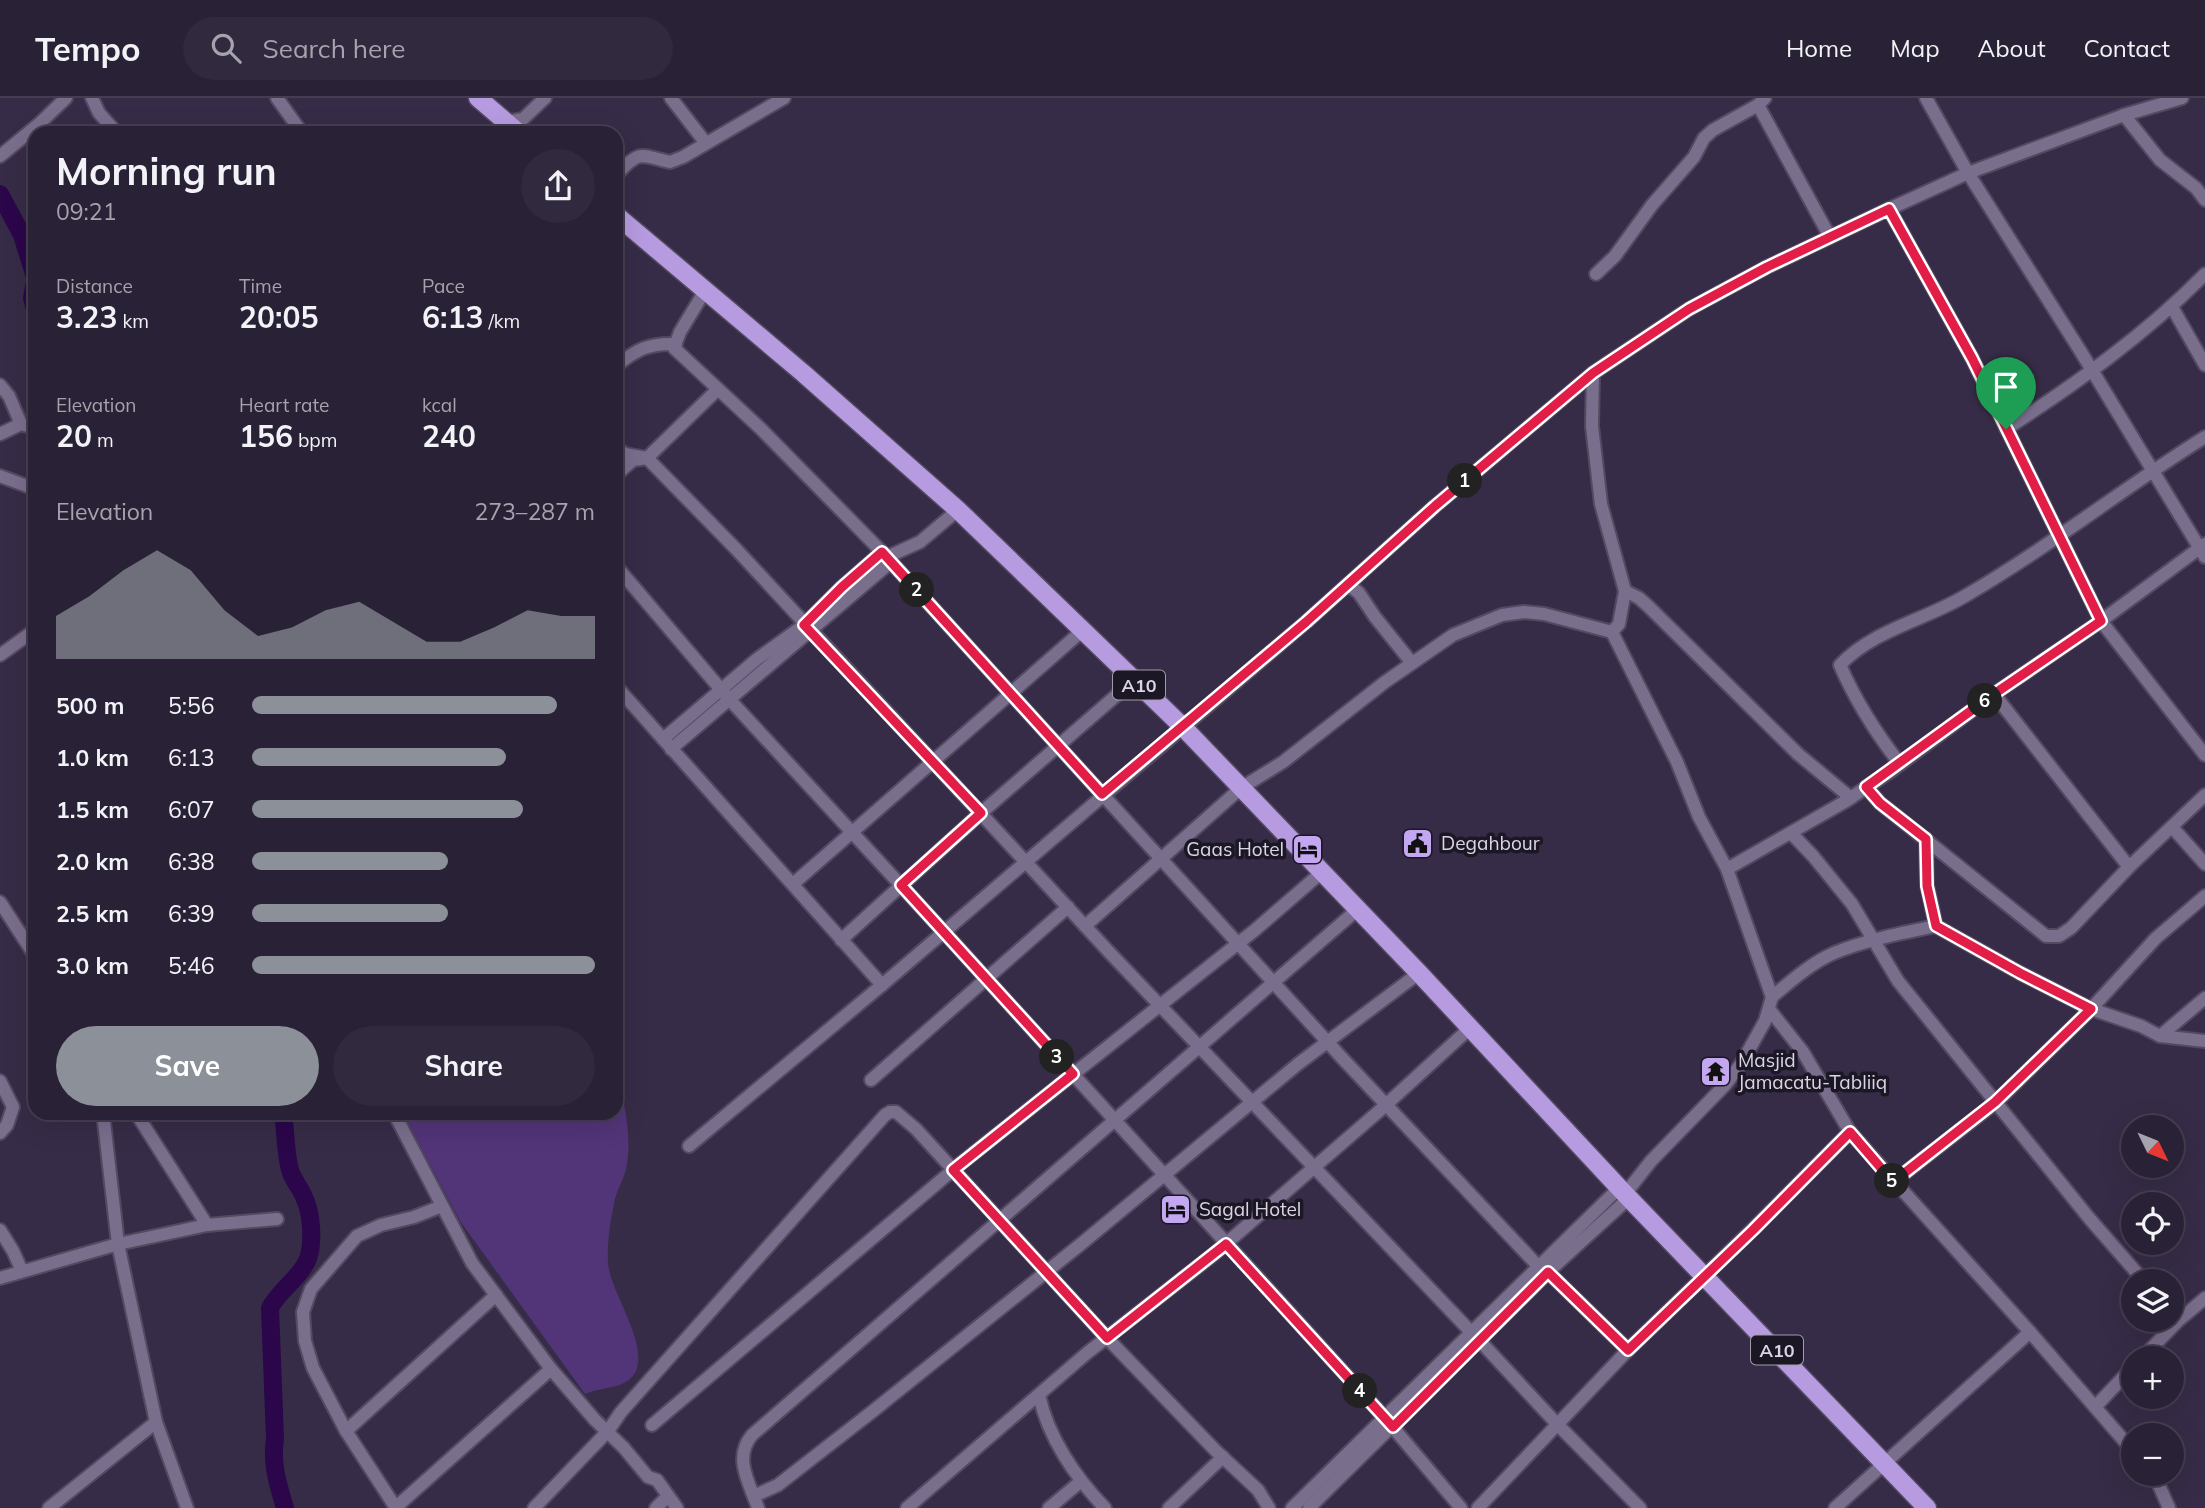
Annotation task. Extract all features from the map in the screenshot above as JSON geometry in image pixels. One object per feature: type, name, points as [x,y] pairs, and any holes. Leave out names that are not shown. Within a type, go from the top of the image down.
[{"type":"highway","points":[[478,98],[510,126]]},
{"type":"highway","name":"A10","points":[[623,221],[706,289],[958,510],[1182,726],[1927,1508]]},
{"type":"street","points":[[37,126],[66,98]]},
{"type":"street","points":[[92,98],[99,113],[111,126]]},
{"type":"street","points":[[277,98],[297,126]]},
{"type":"street","points":[[514,126],[545,98]]},
{"type":"street","points":[[671,98],[705,142]]},
{"type":"street","points":[[623,168],[630,160],[641,155],[670,162],[683,157],[785,98]]},
{"type":"street","points":[[1727,869],[1851,798],[1994,694],[2203,550],[1968,173],[1926,98]]},
{"type":"street","points":[[689,1146],[883,985],[1349,584],[1435,506],[1593,373],[1689,309],[1767,267],[1889,209],[1968,173],[2124,115],[2151,102],[2182,98]]},
{"type":"street","points":[[1596,274],[1615,256],[1652,205],[1694,157],[1704,138],[1762,101],[1830,237]]},
{"type":"street","points":[[2124,115],[2160,160],[2190,183],[2205,200]]},
{"type":"street","points":[[0,156],[28,133]]},
{"type":"street","points":[[1889,209],[1972,358],[2101,621],[2205,755]]},
{"type":"street","points":[[2006,429],[2092,370],[2172,307],[2205,274]]},
{"type":"street","points":[[706,289],[674,348],[760,428],[886,557],[1327,1042],[1544,1270],[1628,1350]]},
{"type":"street","points":[[2172,307],[2205,365]]},
{"type":"street","points":[[623,361],[643,347],[657,343],[676,344]]},
{"type":"street","points":[[1593,373],[1592,426],[1601,504],[1625,591],[1619,624],[1612,632]]},
{"type":"street","points":[[0,384],[9,396],[21,424]]},
{"type":"street","points":[[623,469],[633,460],[647,458],[718,389]]},
{"type":"street","points":[[0,434],[21,424],[28,426]]},
{"type":"street","points":[[1900,764],[1874,730],[1840,665],[1851,653],[1902,625],[1948,607],[2205,437]]},
{"type":"street","points":[[623,453],[647,458],[736,549],[1068,908],[1557,1424],[1640,1508]]},
{"type":"street","points":[[0,476],[28,486]]},
{"type":"street","points":[[667,744],[761,663],[807,628],[886,557],[920,542],[958,510]]},
{"type":"street","points":[[623,574],[725,694],[1389,1423],[1461,1508]]},
{"type":"street","points":[[1349,584],[1359,593],[1412,663]]},
{"type":"street","points":[[1625,591],[1648,606],[1798,754],[1851,798]]},
{"type":"street","points":[[1085,926],[1241,788],[1283,762],[1385,682],[1453,635],[1477,624],[1513,614],[1544,614],[1612,632],[1677,762],[1699,817],[1727,869],[1771,1003],[1850,1132],[2121,1437]]},
{"type":"street","points":[[793,884],[1083,630]]},
{"type":"street","points":[[0,655],[28,635]]},
{"type":"street","points":[[841,940],[1134,680]]},
{"type":"street","points":[[623,694],[883,985]]},
{"type":"street","points":[[1994,694],[2129,867]]},
{"type":"street","points":[[1866,787],[1880,803],[2046,936],[2059,936],[2071,928],[2129,867],[2205,795]]},
{"type":"street","points":[[2172,827],[2205,864]]},
{"type":"street","points":[[1791,833],[1852,904],[1898,981],[2089,1218],[2134,1269]]},
{"type":"street","points":[[1926,839],[1927,886],[1936,926]]},
{"type":"street","points":[[652,1425],[953,1170],[1238,944],[1322,872]]},
{"type":"street","points":[[1893,1182],[1995,1102],[2091,1009],[2156,938],[2205,896]]},
{"type":"street","points":[[0,902],[28,945]]},
{"type":"street","points":[[871,1080],[1068,908]]},
{"type":"street","points":[[1358,909],[751,1435],[743,1446],[741,1457],[756,1502],[1046,1272],[1327,1042],[1419,973]]},
{"type":"street","points":[[1309,1508],[1476,1336],[1625,1193],[1651,1161],[1725,1085],[1755,1041],[1771,1003],[1805,970],[1833,953],[1936,926],[2091,1009],[2141,1026],[2161,1037],[2205,1041]]},
{"type":"street","points":[[2161,1037],[2205,998]]},
{"type":"street","points":[[907,1508],[1107,1338],[1226,1244],[1470,1028]]},
{"type":"street","points":[[0,1081],[13,1107],[7,1125],[0,1133]]},
{"type":"street","points":[[534,1508],[608,1431],[621,1412],[885,1115],[896,1111],[1107,1338],[1258,1490],[1269,1508]]},
{"type":"street","points":[[104,1120],[118,1244],[156,1422],[187,1508]]},
{"type":"street","points":[[140,1120],[207,1226]]},
{"type":"street","points":[[398,1120],[472,1264],[551,1369],[648,1477],[657,1479],[677,1508]]},
{"type":"street","points":[[1478,1508],[1628,1350],[1850,1132]]},
{"type":"street","points":[[442,1206],[414,1217],[381,1225],[357,1236],[312,1289],[303,1312],[305,1341],[313,1368],[346,1431],[396,1508],[551,1369]]},
{"type":"street","points":[[0,1278],[118,1244],[207,1226],[278,1219]]},
{"type":"street","points":[[0,1230],[22,1271]]},
{"type":"street","points":[[346,1431],[496,1295]]},
{"type":"street","points":[[2184,1311],[2205,1298]]},
{"type":"street","points":[[1835,1508],[2030,1332]]},
{"type":"street","points":[[2152,1346],[2163,1332]]},
{"type":"street","points":[[2095,1407],[2121,1380]]},
{"type":"street","points":[[1039,1395],[1043,1415],[1080,1482],[1105,1508]]},
{"type":"street","points":[[49,1508],[156,1422]]},
{"type":"street","points":[[1292,1508],[1389,1423]]},
{"type":"street","points":[[1169,1508],[1223,1457]]},
{"type":"street","points":[[1049,1508],[1080,1482]]},
{"type":"street","points":[[2159,1486],[2169,1508]]},
{"type":"street","points":[[656,1508],[668,1496]]},
{"type":"shaded area","points":[[623,1101],[628,1151],[626,1168],[611,1218],[608,1263],[637,1346],[638,1359],[632,1377],[620,1385],[585,1394],[460,1221],[404,1120],[623,1120]]},
{"type":"waterway","points":[[0,194],[22,235],[28,254]]},
{"type":"waterway","points":[[284,1120],[289,1166],[307,1204],[311,1238],[309,1254],[303,1268],[270,1308],[274,1457],[285,1508]]},
{"type":"place","name":"Degahbour","points":[[1418,843]]},
{"type":"place","name":"Gaas Hotel","points":[[1307,849]]},
{"type":"place","name":"Masjid Jamacatu-Tabliiq","points":[[1715,1071]]},
{"type":"place","name":"Sagal Hotel","points":[[1176,1209]]},
{"type":"route","points":[[1889,209],[1972,358],[2006,429],[2101,621],[1994,694],[1866,787],[1880,803],[1926,839],[1927,886],[1936,926],[2091,1009],[1995,1102],[1893,1182],[1850,1132],[1628,1350],[1548,1272],[1393,1427],[1226,1244],[1107,1338],[953,1170],[1073,1074],[901,885],[981,813],[804,625],[882,552],[1102,794],[1306,622],[1435,506],[1593,373],[1689,309],[1767,267],[1889,209]]}]
